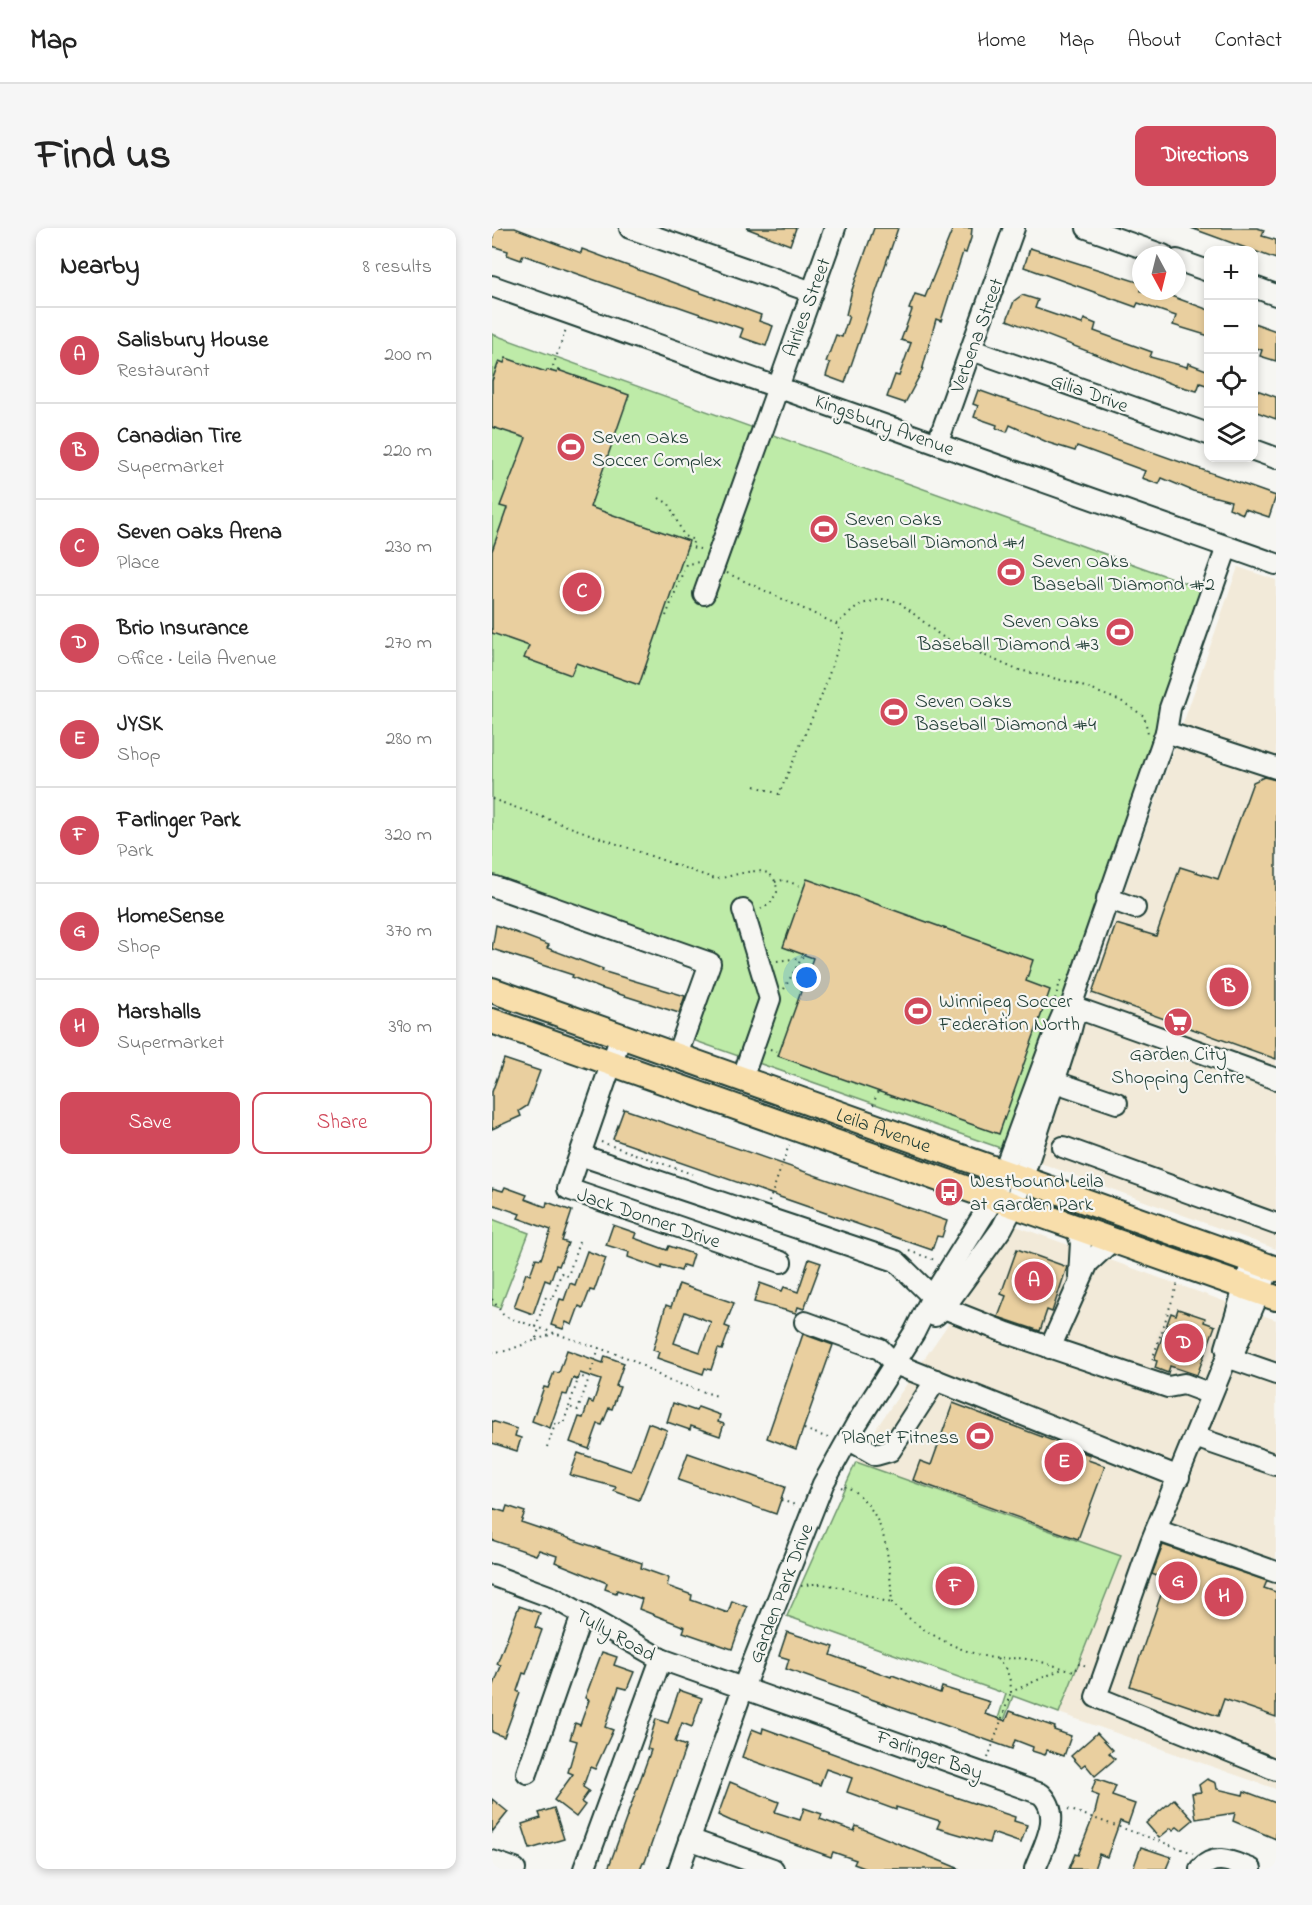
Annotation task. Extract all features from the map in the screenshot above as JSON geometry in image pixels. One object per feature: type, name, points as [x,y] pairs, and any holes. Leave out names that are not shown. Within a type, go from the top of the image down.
[{"type":"main road","name":"Leila Avenue","points":[[492,990],[1266,1266]]},
{"type":"main road","name":"Leila Avenue","points":[[497,1029],[611,1065],[1260,1292]]},
{"type":"street","points":[[630,228],[812,292]]},
{"type":"street","name":"Airlies Street","points":[[704,594],[835,228]]},
{"type":"street","name":"Verbena Street","points":[[938,442],[1014,228]]},
{"type":"street","points":[[1087,228],[1138,246]]},
{"type":"street","points":[[1186,263],[1204,269]]},
{"type":"street","name":"Kingsbury Avenue","points":[[492,286],[938,442],[1276,564]]},
{"type":"street","points":[[1258,288],[1276,295]]},
{"type":"street","name":"Gilia Drive","points":[[972,350],[1204,432]]},
{"type":"street","points":[[1258,451],[1276,458]]},
{"type":"street","name":"Garden Park Drive","points":[[678,1869],[743,1688],[826,1479],[914,1333],[1002,1228],[1004,1201],[1047,1079],[1063,1014],[1063,1004],[1107,898],[1160,751],[1170,708],[1233,549]]},
{"type":"street","points":[[1166,732],[1276,768]]},
{"type":"street","points":[[492,886],[710,963],[677,1055]]},
{"type":"street","points":[[1107,898],[1135,908]]},
{"type":"street","points":[[742,1079],[770,999],[743,910]]},
{"type":"street","points":[[1063,1004],[1276,1079]]},
{"type":"street","name":"Jack Donner Drive","points":[[621,1036],[568,1189],[781,1262]]},
{"type":"street","points":[[1047,1079],[1117,1103]]},
{"type":"street","points":[[1063,1147],[1276,1224]]},
{"type":"street","points":[[580,1155],[896,1261],[938,1302],[1050,1348],[1168,1387],[1184,1384],[1211,1394]]},
{"type":"street","points":[[1075,1226],[1081,1242],[1079,1279]]},
{"type":"street","points":[[1050,1348],[1088,1263],[1113,1240]]},
{"type":"street","points":[[1266,1266],[1260,1292],[1226,1343],[1227,1357],[1156,1530],[1096,1697],[1276,1770]]},
{"type":"street","points":[[805,1322],[880,1349],[895,1364],[1179,1477]]},
{"type":"street","points":[[1227,1357],[1276,1374]]},
{"type":"street","points":[[847,1442],[876,1455],[890,1451],[936,1380]]},
{"type":"street","points":[[1195,1437],[1276,1465]]},
{"type":"street","points":[[1156,1530],[1276,1572]]},
{"type":"street","name":"Tully Road","points":[[492,1575],[554,1598],[661,1659],[743,1688]]},
{"type":"street","points":[[527,1773],[582,1616]]},
{"type":"street","points":[[584,1869],[661,1659]]},
{"type":"street","name":"Farlinger Bay","points":[[743,1688],[1041,1794],[1048,1801],[1052,1821],[1035,1869]]},
{"type":"street","points":[[689,1839],[773,1869]]},
{"type":"street","points":[[1202,1866],[1218,1859],[1251,1869]]},
{"type":"street","points":[[492,1861],[515,1869]]},
{"type":"path","points":[[551,372],[566,329]]},
{"type":"path","points":[[659,498],[669,504],[684,536],[694,540],[689,546],[700,549]]},
{"type":"path","points":[[666,616],[686,564],[696,560],[836,624],[843,633],[822,695],[779,794],[755,786]]},
{"type":"path","points":[[836,624],[861,604],[882,599],[899,602],[941,636],[1015,669],[1074,683],[1121,701],[1144,716],[1151,748],[1160,751]]},
{"type":"path","points":[[492,799],[715,879],[732,877],[757,869],[770,874],[776,882],[777,892],[770,904],[758,909],[743,910]]},
{"type":"path","points":[[776,882],[783,880],[804,887]]},
{"type":"path","points":[[777,961],[803,956],[784,989]]},
{"type":"path","points":[[1063,1004],[1061,979],[1069,982]]},
{"type":"path","points":[[764,1047],[779,1052]]},
{"type":"path","points":[[873,1105],[878,1091]]},
{"type":"path","points":[[769,1202],[789,1145]]},
{"type":"path","points":[[536,1340],[546,1297],[553,1299],[561,1274],[568,1276],[579,1242]]},
{"type":"path","points":[[1152,1360],[1178,1283]]},
{"type":"path","points":[[492,1299],[504,1316],[631,1359],[667,1380],[717,1396]]},
{"type":"path","points":[[492,1352],[506,1351],[555,1333]]},
{"type":"path","points":[[569,1407],[578,1410],[599,1348]]},
{"type":"path","points":[[547,1447],[556,1422],[563,1424],[579,1376],[588,1379]]},
{"type":"path","points":[[804,1429],[847,1442]]},
{"type":"path","points":[[826,1479],[856,1491],[880,1523],[889,1554],[892,1603]]},
{"type":"path","points":[[784,1580],[804,1587],[805,1584],[838,1585],[870,1598],[892,1603],[918,1626],[948,1643],[996,1659],[1026,1659],[1076,1671],[1079,1663],[1095,1669]]},
{"type":"path","points":[[988,1758],[1011,1692],[1011,1681],[1004,1666],[996,1659]]},
{"type":"path","points":[[1011,1692],[1064,1669]]},
{"type":"path","points":[[1068,1809],[1192,1852],[1202,1866]]},
{"type":"shaded area","name":"Garden City Shopping Centre","points":[[1238,567],[1276,580],[1276,1249],[1035,1161],[1127,883]]},
{"type":"shaded area","points":[[1016,1226],[1276,1320],[1276,1789],[1059,1713],[1121,1557],[856,1462],[866,1443]]},
{"type":"green space","points":[[492,334],[1205,590],[1066,989],[1006,1150],[690,1039],[719,956],[492,875]]},
{"type":"green space","points":[[492,1219],[529,1233],[500,1308],[492,1305]]},
{"type":"green space","points":[[856,1462],[1121,1556],[1059,1713],[1013,1696],[996,1742],[991,1740],[1006,1694],[787,1616]]},
{"type":"building","points":[[494,228],[515,228],[581,253],[582,249],[761,315],[759,321],[773,326],[766,346],[740,337],[743,329],[523,255],[521,260],[507,255],[508,251],[492,246]]},
{"type":"building","points":[[746,228],[796,228],[790,245]]},
{"type":"building","points":[[874,228],[898,228],[845,383],[826,376],[830,363],[826,362],[836,335],[842,337],[849,316],[846,315],[852,290]]},
{"type":"building","points":[[953,228],[972,228],[971,238],[966,253],[963,252],[941,321],[936,319],[922,371],[905,403],[887,397],[895,375],[899,376],[911,343],[901,340],[912,310],[909,309],[915,294],[925,297]]},
{"type":"building","points":[[1191,228],[1257,228],[1264,230],[1262,236],[1276,240],[1276,259],[1258,252],[1258,246],[1240,246]]},
{"type":"building","points":[[1030,248],[1132,280],[1132,300],[1182,300],[1204,308],[1204,334],[1173,325],[1176,316],[1138,303],[1136,307],[1024,267]]},
{"type":"building","points":[[1022,295],[1038,300],[1035,308],[1082,324],[1084,319],[1096,324],[1094,331],[1152,352],[1150,357],[1187,367],[1188,363],[1204,369],[1204,384],[1200,383],[1197,391],[1172,384],[1007,320],[1014,301]]},
{"type":"building","points":[[1258,324],[1276,331],[1276,361],[1260,356],[1262,350],[1258,348]]},
{"type":"building","points":[[506,358],[546,372],[547,370],[557,373],[558,370],[629,395],[590,507],[689,541],[639,685],[576,663],[571,675],[524,658],[529,646],[492,633],[492,551],[507,508],[500,506],[526,438],[492,427],[492,381],[499,361],[504,363]]},
{"type":"building","points":[[978,390],[1276,496],[1269,517],[1245,509],[1243,514],[1229,508],[1231,501],[1193,491],[1162,478],[1159,484],[1142,478],[1145,471],[1077,446],[1075,451],[1049,443],[1010,425],[1007,432],[996,428],[997,425],[974,417],[978,406],[973,404]]},
{"type":"building","points":[[1258,390],[1276,397],[1276,419],[1258,412]]},
{"type":"building","points":[[1264,777],[1276,780],[1276,1059],[1092,993],[1116,924],[1156,936],[1180,867],[1218,879],[1253,782]]},
{"type":"building","name":"Winnipeg Soccer Federation North","points":[[807,879],[1033,960],[1026,981],[1050,990],[999,1134],[778,1056],[813,958],[783,947]]},
{"type":"building","points":[[496,925],[549,945],[547,948],[603,969],[602,971],[685,996],[679,1013],[600,988],[572,977],[573,975],[492,949]]},
{"type":"building","points":[[504,1059],[540,1071],[527,1106],[519,1111],[521,1116],[492,1129],[492,1092]]},
{"type":"building","points":[[624,1109],[947,1221],[942,1237],[937,1236],[932,1250],[613,1139]]},
{"type":"building","points":[[505,1187],[527,1195],[525,1199],[546,1207],[547,1202],[572,1211],[562,1241],[568,1243],[550,1282],[545,1280],[533,1314],[514,1307],[526,1273],[530,1275],[536,1258],[541,1259],[551,1230],[518,1218],[520,1214],[492,1204],[492,1188],[503,1191]]},
{"type":"building","points":[[613,1225],[636,1233],[634,1238],[667,1250],[669,1246],[693,1254],[689,1267],[683,1265],[681,1271],[662,1265],[661,1269],[628,1257],[629,1252],[606,1245]]},
{"type":"building","points":[[1017,1249],[1067,1267],[1052,1312],[1047,1310],[1040,1331],[998,1317],[1006,1296],[1001,1294]]},
{"type":"building","points":[[587,1251],[606,1258],[594,1291],[590,1290],[583,1308],[579,1306],[572,1325],[566,1322],[563,1329],[551,1325],[560,1299],[564,1300],[570,1283],[575,1285]]},
{"type":"building","points":[[809,1259],[821,1263],[804,1309],[798,1307],[796,1313],[754,1302],[760,1283],[782,1291],[784,1287],[798,1292]]},
{"type":"building","points":[[679,1284],[734,1303],[725,1326],[730,1328],[722,1350],[718,1349],[711,1370],[705,1368],[703,1374],[657,1358],[659,1352],[653,1350],[666,1305],[671,1307]],"holes":[[[685,1312],[711,1322],[700,1352],[674,1343]]]},
{"type":"building","points":[[1178,1309],[1205,1318],[1204,1322],[1215,1326],[1197,1375],[1170,1366],[1168,1373],[1155,1368],[1157,1361],[1154,1360],[1171,1313],[1176,1315]]},
{"type":"building","points":[[803,1334],[833,1345],[796,1449],[767,1438]]},
{"type":"building","points":[[567,1350],[603,1363],[605,1356],[624,1363],[616,1386],[620,1387],[612,1409],[609,1408],[602,1425],[598,1424],[589,1449],[570,1442],[579,1417],[583,1418],[589,1401],[593,1403],[601,1380],[580,1373],[577,1380],[573,1378],[567,1395],[562,1394],[550,1428],[532,1421],[544,1387],[548,1388],[554,1372],[559,1373]]},
{"type":"building","points":[[673,1403],[696,1411],[698,1407],[720,1415],[718,1422],[724,1424],[720,1436],[691,1426],[690,1430],[667,1422]]},
{"type":"building","points":[[953,1403],[1090,1455],[1088,1460],[1105,1466],[1078,1539],[913,1480],[920,1461],[931,1465]]},
{"type":"building","points":[[492,1421],[517,1429],[515,1436],[521,1438],[517,1451],[492,1443]]},
{"type":"building","points":[[648,1423],[667,1430],[639,1500],[614,1491],[616,1487],[570,1475],[578,1453],[631,1471]]},
{"type":"building","points":[[688,1453],[785,1487],[776,1514],[678,1480]]},
{"type":"building","points":[[507,1506],[525,1512],[521,1522],[642,1563],[641,1568],[669,1578],[667,1586],[692,1595],[691,1600],[728,1613],[732,1601],[747,1607],[732,1649],[683,1632],[685,1627],[639,1609],[642,1599],[617,1590],[616,1593],[605,1589],[607,1583],[555,1562],[557,1556],[539,1550],[536,1555],[492,1540],[492,1508],[505,1512]]},
{"type":"building","points":[[1163,1545],[1267,1581],[1264,1588],[1276,1592],[1276,1717],[1224,1699],[1218,1716],[1130,1686],[1166,1580],[1152,1574]]},
{"type":"building","points":[[519,1606],[540,1613],[535,1627],[542,1630],[526,1674],[523,1673],[517,1691],[520,1693],[504,1737],[492,1732],[492,1685],[494,1685],[501,1666],[497,1664]]},
{"type":"building","points":[[787,1632],[834,1647],[831,1655],[891,1677],[892,1675],[940,1693],[942,1687],[990,1702],[985,1714],[1006,1721],[1010,1711],[1055,1727],[1054,1730],[1071,1736],[1064,1756],[1047,1750],[1045,1755],[1032,1751],[1033,1747],[1015,1740],[1012,1749],[786,1669],[789,1659],[779,1656]]},
{"type":"building","points":[[602,1652],[617,1657],[614,1665],[634,1672],[627,1689],[619,1687],[605,1727],[613,1730],[595,1769],[590,1767],[583,1787],[589,1791],[581,1802],[585,1805],[576,1817],[554,1800],[573,1774],[568,1772],[577,1741],[570,1739],[575,1723],[580,1725],[589,1700],[585,1698]]},
{"type":"building","points":[[679,1690],[702,1698],[692,1727],[682,1723],[675,1742],[686,1746],[645,1862],[640,1869],[608,1869],[651,1750],[647,1749],[656,1719],[668,1723]]},
{"type":"building","points":[[763,1728],[1015,1817],[1014,1821],[1027,1825],[1021,1843],[992,1833],[989,1843],[937,1828],[940,1821],[896,1807],[896,1810],[847,1792],[852,1778],[826,1769],[820,1785],[742,1757],[752,1729],[762,1733]]},
{"type":"building","points":[[1097,1733],[1113,1750],[1109,1753],[1115,1759],[1095,1776],[1085,1764],[1081,1767],[1071,1756]]},
{"type":"building","points":[[1096,1779],[1116,1786],[1112,1796],[1135,1804],[1128,1824],[1120,1821],[1107,1857],[1099,1854],[1094,1869],[1069,1869],[1075,1854],[1078,1855],[1095,1812],[1099,1796],[1091,1793]]},
{"type":"building","points":[[1207,1779],[1216,1783],[1217,1789],[1243,1795],[1244,1791],[1276,1803],[1276,1839],[1233,1821],[1235,1813],[1196,1819],[1192,1793],[1201,1792],[1199,1785]]},
{"type":"building","points":[[730,1782],[779,1802],[775,1812],[800,1820],[804,1808],[822,1814],[820,1819],[854,1831],[856,1826],[960,1869],[867,1869],[854,1864],[856,1860],[833,1852],[831,1857],[731,1821],[718,1815]]},
{"type":"building","points":[[492,1799],[508,1812],[492,1832]]},
{"type":"building","points":[[1174,1799],[1193,1820],[1181,1830],[1177,1827],[1173,1830],[1171,1828],[1159,1838],[1146,1823]]},
{"type":"building","points":[[554,1808],[564,1839],[530,1849],[522,1824],[541,1818],[539,1813]]},
{"type":"building","points":[[1141,1847],[1171,1857],[1166,1869],[1133,1869]]},
{"type":"place","name":"Seven Oaks Soccer Complex","points":[[571,447]]},
{"type":"place","name":"Seven Oaks Baseball Diamond #1","points":[[824,529]]},
{"type":"place","name":"Seven Oaks Baseball Diamond #2","points":[[1011,572]]},
{"type":"place","name":"Seven Oaks Arena","points":[[582,592]]},
{"type":"place","name":"Seven Oaks Baseball Diamond #3","points":[[1120,632]]},
{"type":"place","name":"Seven Oaks Baseball Diamond #4","points":[[894,712]]},
{"type":"place","name":"Canadian Tire","points":[[1229,987]]},
{"type":"place","name":"Winnipeg Soccer Federation North","points":[[918,1011]]},
{"type":"place","name":"Garden City Shopping Centre","points":[[1178,1022]]},
{"type":"place","name":"Westbound Leila at Garden Park","points":[[949,1192]]},
{"type":"place","name":"Salisbury House","points":[[1034,1281]]},
{"type":"place","name":"Brio Insurance","points":[[1184,1343]]},
{"type":"place","name":"Planet Fitness","points":[[980,1436]]},
{"type":"place","name":"JYSK","points":[[1064,1462]]},
{"type":"place","name":"HomeSense","points":[[1178,1581]]},
{"type":"place","name":"Farlinger Park","points":[[955,1586]]},
{"type":"place","name":"Marshalls","points":[[1224,1597]]}]
